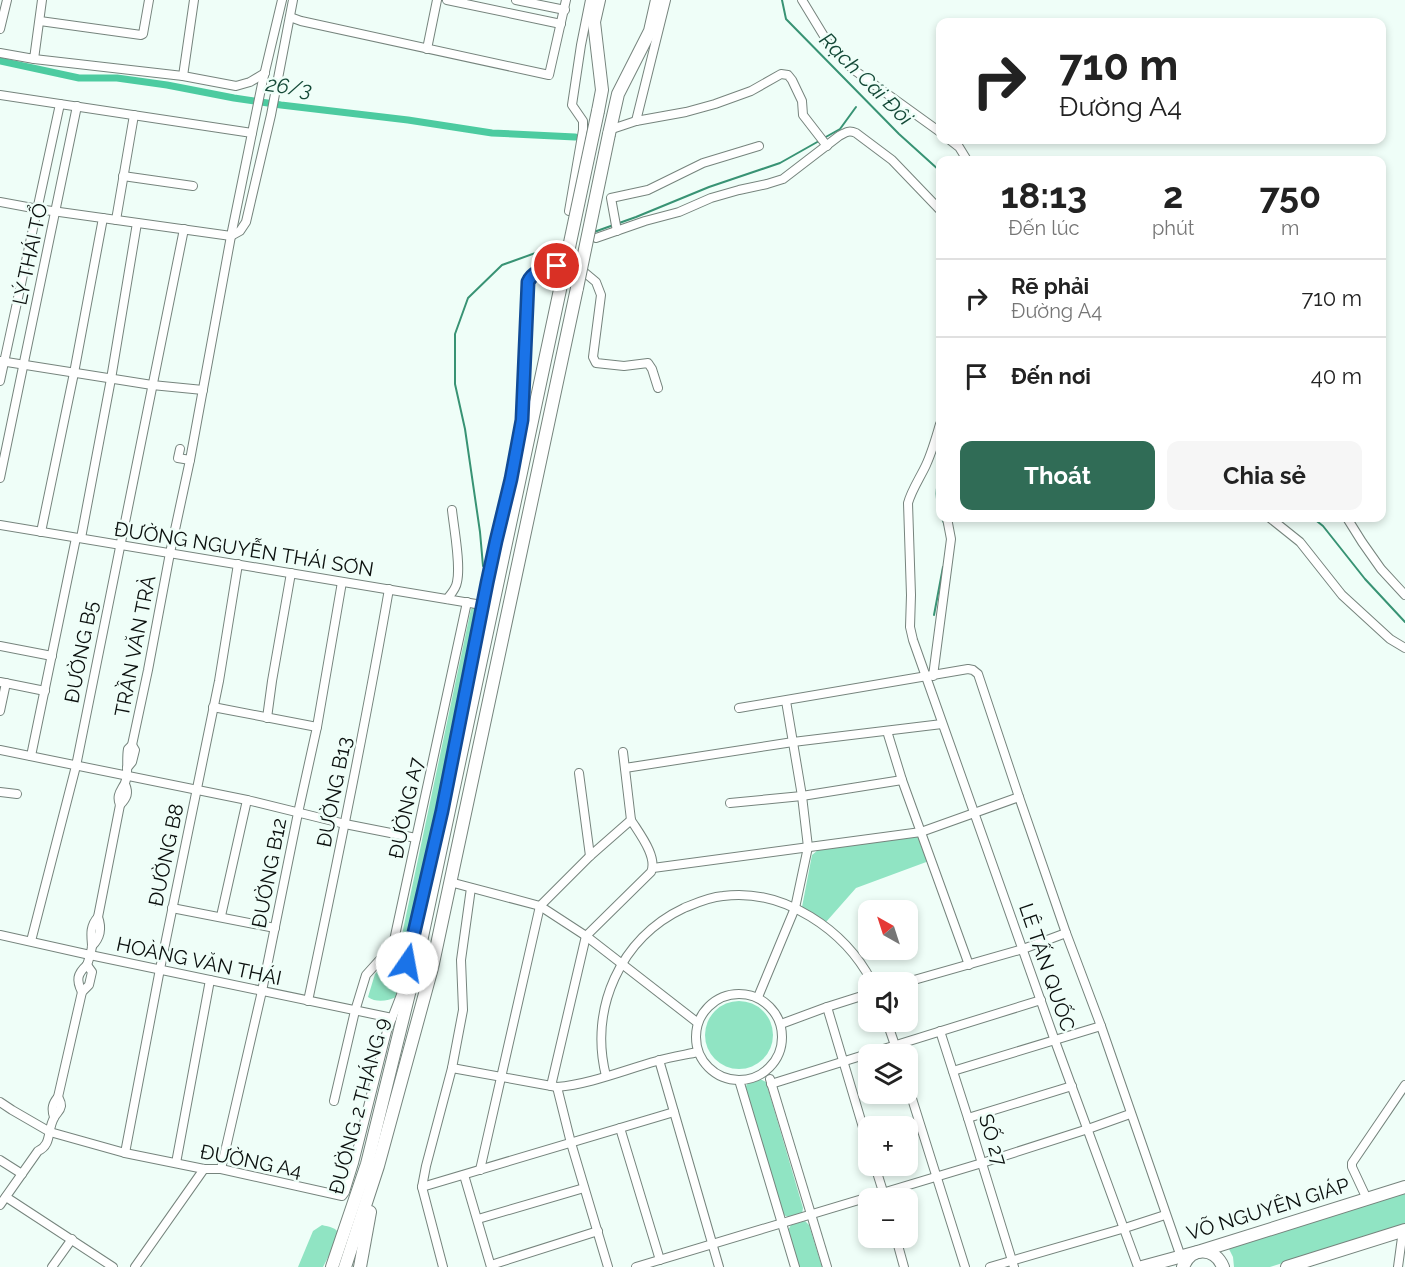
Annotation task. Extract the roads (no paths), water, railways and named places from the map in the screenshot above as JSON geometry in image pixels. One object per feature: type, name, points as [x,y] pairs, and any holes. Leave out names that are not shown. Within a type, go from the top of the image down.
[{"type":"highway","name":"ĐƯỜNG 2 THÁNG 9","points":[[333,1264],[367,1164],[416,965],[598,111],[602,90],[594,22],[599,0]]},
{"type":"highway","points":[[609,132],[618,94],[650,31],[657,0]]},
{"type":"highway","name":"ĐƯỜNG 2 THÁNG 9","points":[[345,1267],[378,1166],[432,968],[609,132]]},
{"type":"highway","points":[[360,1267],[378,1166]]},
{"type":"highway","name":"VÕ NGUYÊN GIÁP","points":[[1140,1267],[1182,1262],[1201,1251],[1405,1187]]},
{"type":"highway","points":[[1288,1267],[1404,1230]]},
{"type":"highway","points":[[1201,1251],[1214,1255],[1219,1259],[1222,1267]]},
{"type":"street","points":[[0,29],[7,0]]},
{"type":"street","points":[[34,58],[42,0]]},
{"type":"street","points":[[40,21],[140,36],[149,0]]},
{"type":"street","points":[[183,76],[194,0]]},
{"type":"street","name":"TRẦN VĂN TRÀ","points":[[49,1134],[54,1117],[52,1110],[58,1097],[82,992],[89,984],[92,972],[90,939],[93,923],[98,917],[120,805],[118,799],[126,776],[128,748],[132,746],[148,670],[190,460],[231,236],[262,84],[282,0]]},
{"type":"street","points":[[0,202],[231,236],[240,231],[246,222],[271,116],[293,0]]},
{"type":"street","points":[[428,49],[437,0]]},
{"type":"street","points":[[447,0],[561,24]]},
{"type":"street","points":[[516,0],[565,10]]},
{"type":"street","points":[[290,17],[549,75],[567,0]]},
{"type":"street","points":[[569,211],[583,130],[583,121],[572,105],[590,0]]},
{"type":"street","points":[[636,121],[666,0]]},
{"type":"street","points":[[802,0],[830,46],[840,57],[854,70],[936,129]]},
{"type":"street","points":[[0,53],[183,76],[236,86],[250,82],[265,73]]},
{"type":"street","points":[[609,132],[636,121],[715,104],[751,91],[781,74],[790,77],[802,102],[803,115],[825,144]]},
{"type":"street","points":[[0,95],[252,133]]},
{"type":"street","name":"LÝ THÁI TỔ","points":[[0,381],[2,362],[60,104]]},
{"type":"street","name":"LÝ THÁI TỔ","points":[[0,478],[77,106]]},
{"type":"street","points":[[116,220],[134,115]]},
{"type":"street","points":[[596,238],[617,229],[679,212],[711,198],[783,179],[825,144],[846,131],[856,133],[892,160],[936,206]]},
{"type":"street","points":[[955,144],[965,156]]},
{"type":"street","points":[[617,229],[612,198],[648,190],[703,163],[759,146]]},
{"type":"street","points":[[123,176],[193,186]]},
{"type":"street","points":[[41,532],[103,218]]},
{"type":"street","points":[[31,756],[111,379],[137,223]]},
{"type":"street","name":"ĐƯỜNG B5","points":[[31,941],[76,766],[183,230]]},
{"type":"street","name":"ĐƯỜNG A4","points":[[0,1102],[49,1134],[124,1153],[220,1169],[342,1196],[354,1163],[387,1031],[401,996],[442,811],[482,605],[511,479],[522,420],[528,282],[533,274],[557,266],[584,272],[596,282],[601,295],[593,357],[596,363],[624,366],[648,363],[658,388]]},
{"type":"street","points":[[2,362],[152,385],[202,390]]},
{"type":"street","name":"LÊ TẤN QUỐC","points":[[936,438],[908,503],[911,634],[930,677],[942,724],[1055,1041],[1140,1267]]},
{"type":"street","points":[[180,449],[178,458],[190,460]]},
{"type":"street","points":[[447,599],[457,582],[452,510]]},
{"type":"street","points":[[930,677],[951,539],[949,522]]},
{"type":"street","points":[[1275,522],[1300,542],[1342,595],[1390,639],[1405,648]]},
{"type":"street","points":[[1350,522],[1375,560],[1405,595]]},
{"type":"street","name":"ĐƯỜNG NGUYỄN THÁI SƠN","points":[[0,525],[482,605]]},
{"type":"street","name":"ĐƯỜNG B8","points":[[124,1153],[213,707],[238,564]]},
{"type":"street","points":[[267,718],[291,573]]},
{"type":"street","name":"ĐƯỜNG B12","points":[[220,1169],[262,991],[317,728],[342,582]]},
{"type":"street","name":"ĐƯỜNG B13","points":[[308,1001],[345,825],[389,589]]},
{"type":"street","name":"ĐƯỜNG A7","points":[[334,1101],[355,1011],[366,975],[393,945],[466,602]]},
{"type":"street","points":[[0,646],[52,656]]},
{"type":"street","points":[[739,708],[968,669],[978,674],[1182,1262]]},
{"type":"street","points":[[0,711],[3,683],[45,691]]},
{"type":"street","points":[[758,997],[795,908],[808,847],[786,701]]},
{"type":"street","points":[[213,707],[317,728]]},
{"type":"street","points":[[625,768],[793,742],[942,724]]},
{"type":"street","points":[[887,731],[902,780],[969,965]]},
{"type":"street","points":[[0,750],[247,800],[345,825],[416,838]]},
{"type":"street","points":[[609,1267],[554,1086],[586,936],[653,868],[652,858],[631,820],[623,752]]},
{"type":"street","points":[[579,773],[590,856]]},
{"type":"street","points":[[730,803],[802,796],[902,780]]},
{"type":"street","points":[[0,792],[17,794]]},
{"type":"street","points":[[653,868],[921,832],[1019,797]]},
{"type":"street","points":[[221,916],[247,800]]},
{"type":"street","points":[[480,1170],[540,906],[590,856],[631,820]]},
{"type":"street","points":[[450,882],[540,906],[586,936],[698,1023]]},
{"type":"street","points":[[443,1267],[422,1187],[452,1068],[463,1010],[462,960],[471,888]]},
{"type":"street","points":[[606,1076],[600,1042],[602,1021],[611,988],[621,964],[650,931],[677,911],[695,903],[723,896],[755,896],[795,908],[841,940],[866,972]]},
{"type":"street","points":[[172,908],[274,928]]},
{"type":"street","points":[[918,979],[1023,949],[1066,933]]},
{"type":"street","name":"HOÀNG VĂN THÁI","points":[[0,935],[392,1018]]},
{"type":"street","points":[[177,1163],[210,980]]},
{"type":"street","points":[[740,993],[758,997],[775,1012],[781,1024],[783,1036],[781,1049],[776,1060],[767,1070],[754,1077],[739,1080],[726,1078],[714,1072],[704,1063],[698,1052],[695,1038],[698,1023],[704,1011],[714,1001],[726,995],[740,993]]},
{"type":"street","points":[[781,1024],[858,997]]},
{"type":"street","points":[[898,1044],[1041,1000]]},
{"type":"street","points":[[827,1006],[860,1116]]},
{"type":"street","points":[[953,1071],[1101,1026]]},
{"type":"street","name":"SỐ 27","points":[[940,1031],[1013,1264]]},
{"type":"street","points":[[452,1068],[554,1086],[566,1086],[659,1060],[698,1052]]},
{"type":"street","points":[[771,1084],[858,1056]]},
{"type":"street","points":[[659,1060],[719,1267]]},
{"type":"street","points":[[767,1070],[827,1267]]},
{"type":"street","points":[[739,1080],[795,1267]]},
{"type":"street","points":[[1367,1199],[1352,1164],[1405,1085]]},
{"type":"street","points":[[969,1118],[1072,1086]]},
{"type":"street","points":[[914,1104],[965,1267]]},
{"type":"street","points":[[422,1187],[674,1112]]},
{"type":"street","points":[[903,1188],[1130,1114]]},
{"type":"street","points":[[620,1128],[660,1260]]},
{"type":"street","points":[[0,1205],[38,1151],[44,1149],[49,1134]]},
{"type":"street","points":[[0,1160],[22,1174]]},
{"type":"street","points":[[135,1267],[204,1168]]},
{"type":"street","points":[[464,1174],[491,1266],[598,1231]]},
{"type":"street","points":[[478,1219],[584,1188]]},
{"type":"street","points":[[6,1197],[113,1267]]},
{"type":"street","points":[[636,1267],[858,1202]]},
{"type":"street","points":[[990,1267],[1013,1264],[1166,1215]]},
{"type":"street","points":[[1398,1267],[1404,1230]]},
{"type":"street","points":[[52,1267],[72,1239]]},
{"type":"street","points":[[899,1248],[904,1267]]},
{"type":"waterway","name":"Rạch Cái Đôi","points":[[782,0],[786,19],[899,134],[936,167]]},
{"type":"waterway","name":"26/3","points":[[0,61],[79,78],[117,78],[281,105],[408,120],[492,133],[575,137]]},
{"type":"waterway","points":[[824,138],[840,129],[856,107]]},
{"type":"waterway","points":[[594,232],[709,187],[780,163],[819,141]]},
{"type":"waterway","points":[[483,566],[465,429],[455,384],[455,334],[468,298],[502,265],[566,242]]},
{"type":"waterway","points":[[944,522],[945,526]]},
{"type":"waterway","name":"Rạch Cái Đôi","points":[[1318,522],[1365,579],[1405,622]]},
{"type":"waterway","points":[[934,615],[943,567]]}]
